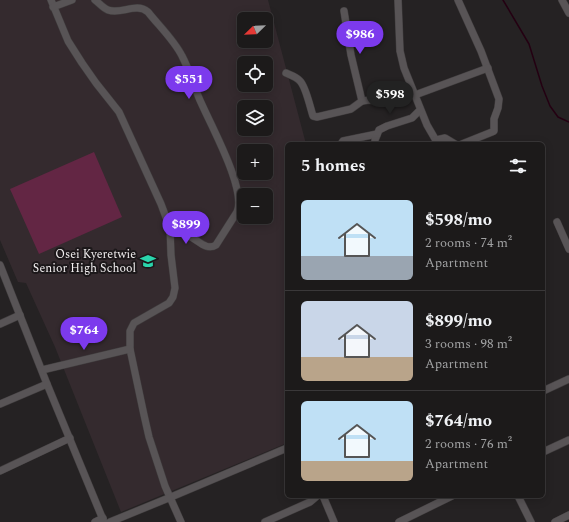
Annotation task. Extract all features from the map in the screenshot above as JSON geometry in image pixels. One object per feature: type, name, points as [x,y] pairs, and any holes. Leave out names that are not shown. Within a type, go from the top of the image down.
[{"type":"street","points":[[72,0],[52,3],[68,41],[96,83],[119,112],[161,204],[170,228],[171,255],[175,288],[174,297],[169,303],[134,323],[130,331],[130,349],[144,415],[165,486],[181,522]]},
{"type":"street","points":[[95,0],[106,10],[113,11],[137,8],[144,9],[148,12],[176,46],[182,56],[199,100],[229,162],[236,187],[239,207],[216,245],[209,247],[170,228]]},
{"type":"street","points":[[398,0],[400,51],[404,68],[420,110],[437,142],[445,138],[452,142]]},
{"type":"street","points":[[458,0],[488,68],[500,103],[494,119],[494,130],[467,142]]},
{"type":"street","points":[[562,0],[569,13]]},
{"type":"street","points":[[344,11],[351,55],[362,101]]},
{"type":"street","points":[[286,74],[296,77],[301,81],[313,116],[317,117],[351,109],[362,101],[382,101],[394,99],[488,68]]},
{"type":"street","points":[[375,142],[379,130],[412,118],[420,110]]},
{"type":"street","points":[[342,142],[377,134]]},
{"type":"street","points":[[557,222],[569,249]]},
{"type":"street","points":[[0,265],[47,384],[104,520],[95,522]]},
{"type":"street","points":[[0,324],[20,315]]},
{"type":"street","points":[[42,370],[130,349]]},
{"type":"street","points":[[545,390],[569,380]]},
{"type":"street","points":[[0,404],[47,384]]},
{"type":"street","points":[[0,471],[70,438]]},
{"type":"street","points":[[545,451],[569,440]]},
{"type":"street","points":[[110,522],[171,498],[285,449]]},
{"type":"street","points":[[265,522],[310,502],[315,498]]},
{"type":"street","points":[[324,498],[334,522]]},
{"type":"street","points":[[399,522],[448,498]]},
{"type":"street","points":[[519,498],[531,522]]},
{"type":"street","points":[[555,522],[569,515]]},
{"type":"shaded area","name":"Osei Kyeretwie Senior High School","points":[[0,0],[268,0],[271,12],[237,12],[237,48],[273,48],[273,19],[305,142],[285,142],[285,444],[121,512],[55,347],[26,283],[18,282],[0,240]]},
{"type":"shaded area","points":[[94,152],[122,217],[39,254],[10,189]]},
{"type":"waterway","points":[[503,0],[529,44],[550,106],[558,117],[569,122]]},
{"type":"place","name":"Osei Kyeretwie Senior High School","points":[[148,261]]}]
